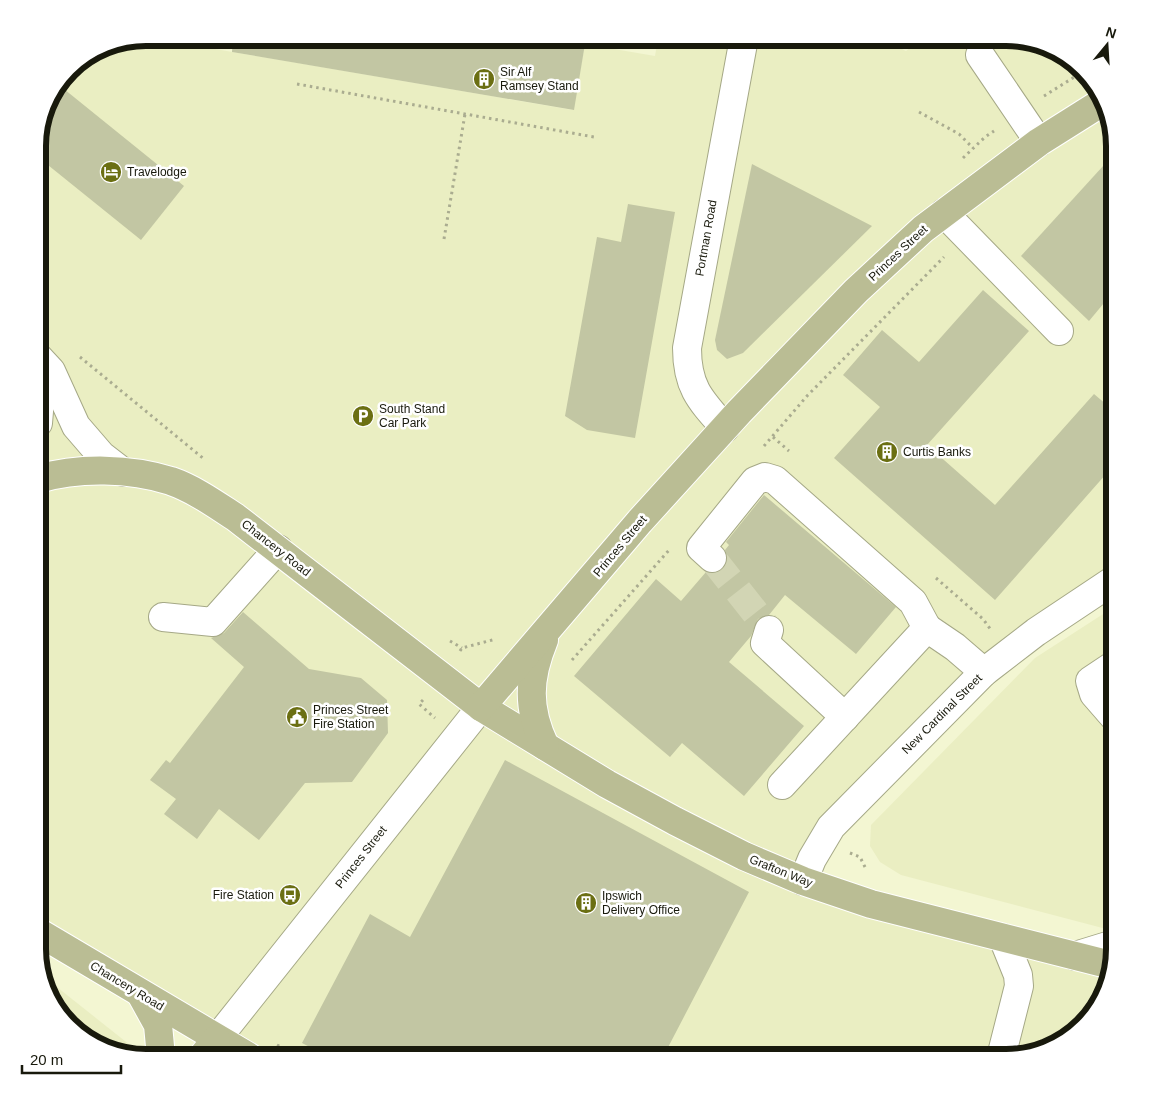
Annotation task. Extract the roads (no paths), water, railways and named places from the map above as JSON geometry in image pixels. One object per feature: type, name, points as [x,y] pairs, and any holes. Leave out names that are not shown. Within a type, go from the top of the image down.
[{"type":"main road","name":"Princes Street","points":[[481,707],[640,522],[725,428],[856,292],[923,229],[1039,142],[1097,106]]},
{"type":"main road","name":"Chancery Road","points":[[46,477],[74,472],[123,472],[172,482],[201,495],[278,549],[481,707]]},
{"type":"main road","points":[[545,746],[531,709],[532,684],[538,654],[548,629]]},
{"type":"main road","name":"Grafton Way","points":[[481,707],[607,784],[744,856],[803,881],[871,904],[1105,963]]},
{"type":"main road","name":"Chancery Road","points":[[46,937],[141,994],[209,1049]]},
{"type":"main road","points":[[141,994],[158,1025],[160,1049]]},
{"type":"street","name":"Portman Road","points":[[725,428],[693,388],[687,370],[687,348],[743,46]]},
{"type":"street","points":[[980,55],[1039,142]]},
{"type":"street","points":[[944,213],[1059,331]]},
{"type":"street","points":[[46,366],[51,372],[76,426],[101,455],[123,472]]},
{"type":"street","points":[[712,558],[701,548],[754,481],[766,477],[775,480],[913,602],[927,628],[955,647],[984,672]]},
{"type":"street","points":[[163,617],[212,622],[278,549]]},
{"type":"street","name":"New Cardinal Street","points":[[803,881],[830,827],[984,672],[1036,632],[1106,585]]},
{"type":"street","points":[[782,785],[927,628]]},
{"type":"street","points":[[767,637],[845,717]]},
{"type":"street","points":[[1106,670],[1090,681],[1094,694],[1106,708]]},
{"type":"street","name":"Princes Street","points":[[209,1049],[481,707]]},
{"type":"street","points":[[1003,938],[1018,976],[1019,986],[1003,1049]]},
{"type":"street","points":[[1075,956],[1106,946]]},
{"type":"tunnel","points":[[712,558],[769,630]]},
{"type":"place","name":"Sir Alf Ramsey Stand","points":[[484,79]]},
{"type":"place","name":"Travelodge","points":[[111,172]]},
{"type":"place","name":"South Stand Car Park","points":[[363,416]]},
{"type":"place","name":"Curtis Banks","points":[[887,452]]},
{"type":"place","name":"Princes Street Fire Station","points":[[297,717]]},
{"type":"place","name":"Fire Station","points":[[290,895]]},
{"type":"place","name":"Ipswich Delivery Office","points":[[586,903]]}]
